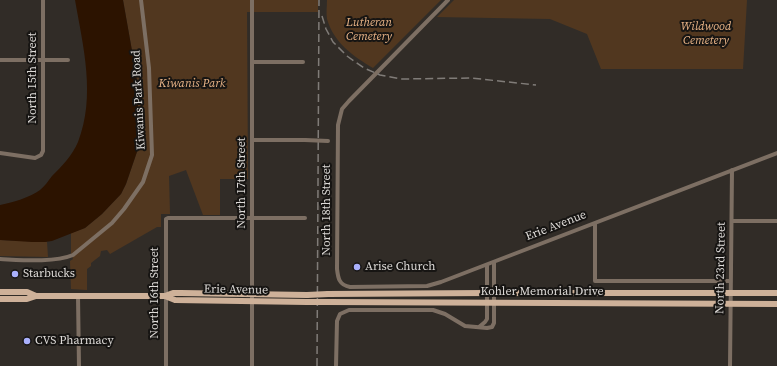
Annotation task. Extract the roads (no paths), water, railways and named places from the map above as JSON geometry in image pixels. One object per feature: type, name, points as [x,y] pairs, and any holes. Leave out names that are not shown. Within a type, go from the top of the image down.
[{"type":"main road","name":"Erie Avenue","points":[[0,292],[26,292],[36,296]]},
{"type":"main road","name":"Erie Avenue","points":[[0,299],[27,299],[36,296],[165,296],[177,293],[307,295]]},
{"type":"main road","name":"Kohler Memorial Drive","points":[[307,295],[490,293],[777,293]]},
{"type":"main road","name":"Erie Avenue","points":[[165,296],[175,300],[307,302]]},
{"type":"main road","name":"Kohler Memorial Drive","points":[[307,302],[777,304]]},
{"type":"street","name":"North 15th Street","points":[[0,153],[34,158],[40,155],[43,148],[43,0]]},
{"type":"street","name":"Kiwanis Park Road","points":[[0,259],[62,259],[73,255],[112,223],[128,204],[143,182],[152,155],[149,68],[141,0]]},
{"type":"street","name":"North 17th Street","points":[[252,0],[252,366]]},
{"type":"street","name":"North 18th Street","points":[[339,280],[337,269],[337,141],[338,124],[342,109],[375,73],[448,0]]},
{"type":"street","points":[[0,60],[68,60]]},
{"type":"street","points":[[252,62],[303,62]]},
{"type":"street","points":[[252,140],[337,141]]},
{"type":"street","name":"Erie Avenue","points":[[339,280],[343,284],[350,286],[427,286],[441,282],[777,153]]},
{"type":"street","name":"North 23rd Street","points":[[730,366],[732,170]]},
{"type":"street","points":[[252,218],[305,218]]},
{"type":"street","name":"North 16th Street","points":[[166,366],[166,219],[252,218]]},
{"type":"street","points":[[732,221],[777,221]]},
{"type":"street","points":[[595,223],[595,281],[731,281]]},
{"type":"street","points":[[490,293],[494,262]]},
{"type":"street","points":[[336,366],[336,323],[340,314],[349,310],[433,310],[445,314],[462,324],[489,328],[493,326],[487,265]]},
{"type":"street","points":[[78,296],[79,366]]},
{"type":"street","points":[[478,327],[486,320],[490,302]]},
{"type":"railway","points":[[317,366],[319,0]]},
{"type":"railway","points":[[322,16],[326,29],[333,42],[347,56],[364,68],[380,75],[401,79],[471,78],[536,85]]},
{"type":"place","name":"Arise Church","points":[[357,267]]},
{"type":"place","name":"Starbucks","points":[[15,274]]},
{"type":"place","name":"CVS Pharmacy","points":[[27,341]]},
{"type":"park label","name":"Lutheran Cemetery","points":[[369,30]]},
{"type":"park label","name":"Wildwood Cemetery","points":[[706,34]]},
{"type":"park label","name":"Kiwanis Park","points":[[192,84]]}]
